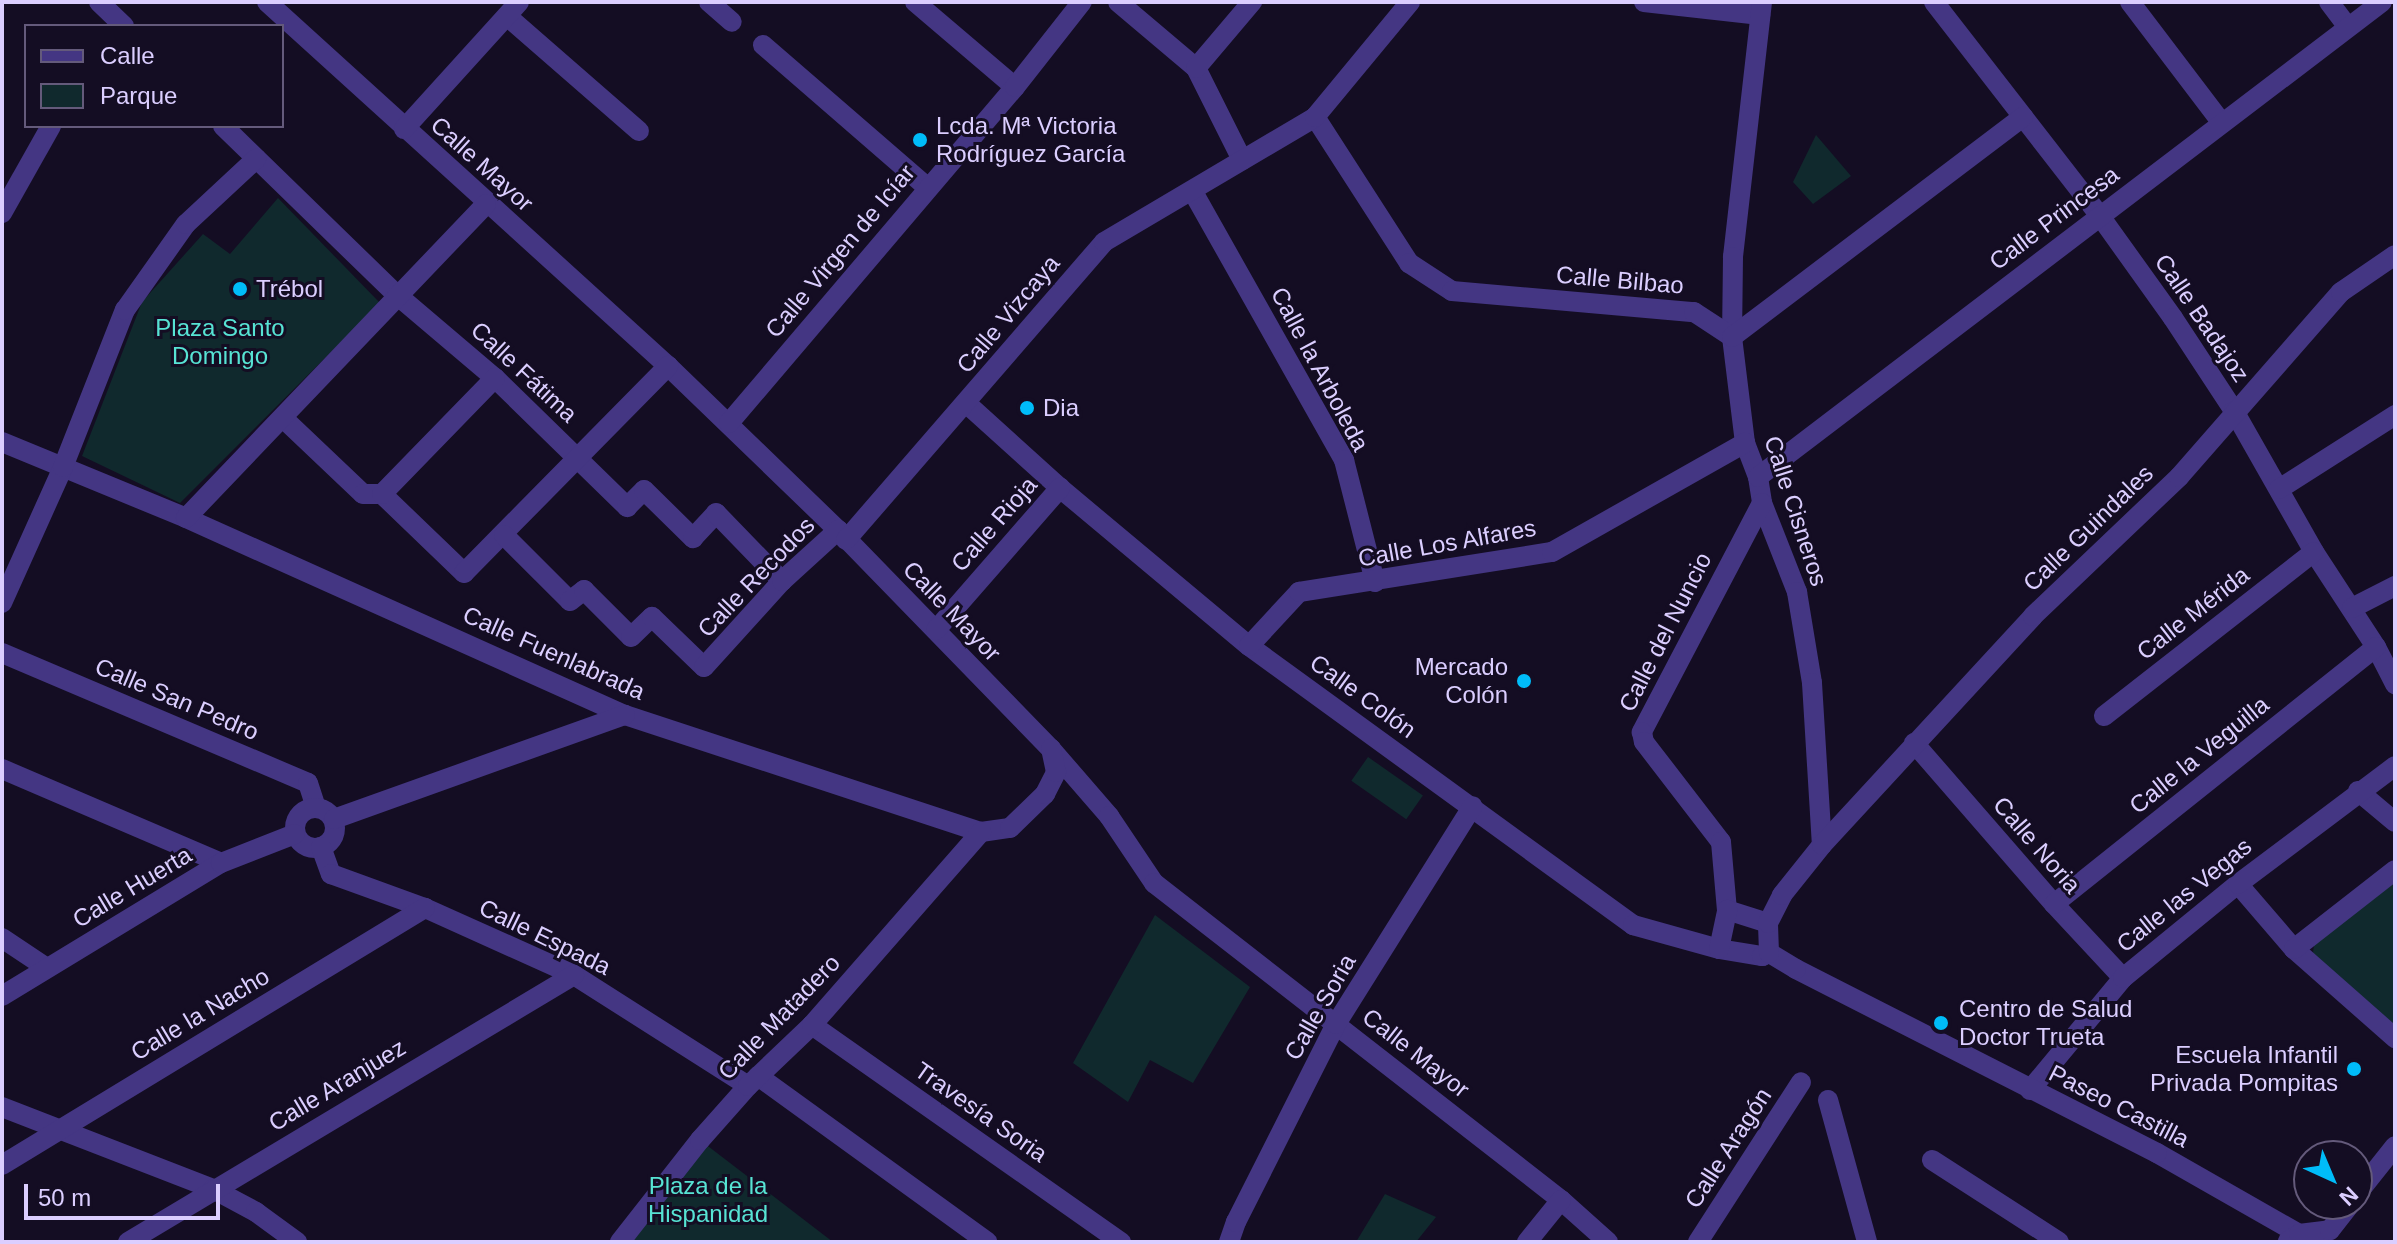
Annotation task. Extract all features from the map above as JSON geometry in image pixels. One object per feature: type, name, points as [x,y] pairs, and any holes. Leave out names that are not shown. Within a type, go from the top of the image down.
[{"type":"street","name":"Calle Mayor","points":[[267,2],[668,366],[842,535],[1051,749],[1109,816],[1154,883],[1561,1200],[1608,1242]]},
{"type":"street","points":[[709,2],[732,22]]},
{"type":"street","points":[[915,2],[1015,87]]},
{"type":"street","name":"Calle Virgen de Icíar","points":[[729,423],[1015,87],[1082,2]]},
{"type":"street","points":[[1118,2],[1196,68],[1242,160]]},
{"type":"street","points":[[1196,68],[1252,2]]},
{"type":"street","name":"Calle Vizcaya","points":[[842,535],[966,403],[1104,242],[1315,117],[1410,2]]},
{"type":"street","points":[[1644,2],[1761,9]]},
{"type":"street","name":"Calle Badajoz","points":[[1934,2],[2100,216],[2234,411],[2314,552],[2376,647],[2395,684]]},
{"type":"street","points":[[2130,2],[2222,123]]},
{"type":"street","points":[[2329,2],[2348,27]]},
{"type":"street","name":"Calle Princesa","points":[[1758,477],[2382,2]]},
{"type":"street","points":[[404,129],[513,9],[639,131]]},
{"type":"street","name":"Calle Cisneros","points":[[1761,9],[1733,257],[1732,337],[1745,443],[1758,477],[1762,503],[1797,592],[1812,683],[1822,845]]},
{"type":"street","points":[[763,45],[927,187]]},
{"type":"street","name":"Calle Bilbao","points":[[1315,117],[1409,263],[1452,291],[1694,312],[1732,337]]},
{"type":"street","points":[[1732,337],[2023,117]]},
{"type":"street","points":[[2,213],[50,128]]},
{"type":"street","name":"Calle Fátima","points":[[225,128],[397,295],[495,378],[627,507],[644,490],[693,538],[716,513],[782,581]]},
{"type":"street","points":[[2,603],[63,467],[125,310],[186,224],[256,159]]},
{"type":"street","name":"Calle la Arboleda","points":[[1193,192],[1344,460],[1375,582]]},
{"type":"street","points":[[186,518],[486,204]]},
{"type":"street","name":"Calle Guindales","points":[[1822,845],[2033,616],[2179,477],[2341,292],[2395,255]]},
{"type":"street","points":[[283,418],[363,494],[382,494],[464,573],[668,366]]},
{"type":"street","points":[[382,494],[495,378]]},
{"type":"street","name":"Calle Colón","points":[[966,403],[1060,488],[1249,646],[1633,925],[1719,949],[1762,956],[1769,953]]},
{"type":"street","points":[[2279,489],[2392,424]]},
{"type":"street","name":"Calle Fuenlabrada","points":[[2,442],[186,518],[625,715],[981,832]]},
{"type":"street","name":"Calle Los Alfares","points":[[1249,646],[1299,592],[1552,552],[1745,443]]},
{"type":"street","name":"Calle Rioja","points":[[936,630],[1060,488]]},
{"type":"street","name":"Calle del Nuncio","points":[[1719,949],[1727,910],[1721,842],[1644,742],[1642,732],[1762,503]]},
{"type":"street","name":"Calle Recodos","points":[[504,535],[570,601],[584,590],[631,637],[652,617],[704,667],[782,581],[842,535]]},
{"type":"street","name":"Calle Mérida","points":[[2104,716],[2314,552]]},
{"type":"street","points":[[2352,608],[2395,586]]},
{"type":"street","name":"Calle la Veguilla","points":[[2054,904],[2376,647]]},
{"type":"street","name":"Calle San Pedro","points":[[2,653],[308,783],[325,813]]},
{"type":"street","points":[[325,813],[334,836],[321,847],[303,845],[295,834],[295,819],[303,810],[325,813],[625,715]]},
{"type":"street","name":"Calle Noria","points":[[1914,743],[2123,978]]},
{"type":"street","points":[[981,832],[1010,828],[1045,794],[1056,772],[1051,749]]},
{"type":"street","name":"Calle las Vegas","points":[[2030,1090],[2123,978],[2238,884],[2395,766]]},
{"type":"street","points":[[2,769],[221,863]]},
{"type":"street","points":[[2358,791],[2395,822]]},
{"type":"street","name":"Calle Soria","points":[[1229,1242],[1236,1222],[1336,1024],[1473,806]]},
{"type":"street","name":"Calle Matadero","points":[[620,1242],[753,1081],[812,1025],[981,832]]},
{"type":"street","name":"Calle Huerta","points":[[2,996],[221,863],[295,834]]},
{"type":"street","points":[[1769,953],[1768,923],[1782,895],[1822,845]]},
{"type":"street","name":"Calle Espada","points":[[321,847],[331,874],[425,908],[574,975],[753,1081],[987,1242]]},
{"type":"street","points":[[2294,949],[2395,870]]},
{"type":"street","points":[[2238,884],[2294,949],[2395,1038]]},
{"type":"street","name":"Calle la Nacho","points":[[2,1165],[425,908]]},
{"type":"street","points":[[1727,910],[1768,923]]},
{"type":"street","points":[[2,938],[47,968]]},
{"type":"street","name":"Paseo Castilla","points":[[1769,953],[2157,1153],[2293,1238]]},
{"type":"street","name":"Calle Aranjuez","points":[[128,1242],[574,975]]},
{"type":"street","name":"Travesía Soria","points":[[812,1025],[1121,1242]]},
{"type":"street","name":"Calle Aragón","points":[[1698,1242],[1801,1082]]},
{"type":"street","points":[[1828,1100],[1867,1242]]},
{"type":"street","points":[[2,1107],[213,1189],[256,1212],[297,1242]]},
{"type":"street","points":[[2373,1174],[2395,1146]]},
{"type":"street","points":[[1932,1160],[2059,1242]]},
{"type":"street","points":[[1527,1242],[1561,1200]]},
{"type":"street","points":[[2293,1238],[2330,1230],[2338,1220]]},
{"type":"street","points":[[2330,1230],[2347,1242]]},
{"type":"green space","points":[[1816,135],[1851,176],[1813,204],[1793,182]]},
{"type":"green space","name":"Plaza Santo Domingo","points":[[278,198],[380,303],[180,503],[82,456],[142,302],[203,234],[230,254]]},
{"type":"green space","points":[[1368,757],[1423,795],[1406,819],[1351,781]]},
{"type":"green space","points":[[2395,880],[2395,1028],[2313,953],[2314,945]]},
{"type":"green space","points":[[1155,915],[1250,987],[1193,1083],[1150,1060],[1128,1102],[1073,1063]]},
{"type":"green space","name":"Plaza de la Hispanidad","points":[[700,1140],[833,1242],[620,1242]]},
{"type":"green space","points":[[1385,1194],[1436,1217],[1416,1242],[1356,1242]]},
{"type":"place","name":"Lcda. Mª Victoria Rodríguez García","points":[[920,140]]},
{"type":"place","name":"Trébol","points":[[240,289]]},
{"type":"place","name":"Dia","points":[[1027,408]]},
{"type":"place","name":"Mercado Colón","points":[[1524,681]]},
{"type":"place","name":"Centro de Salud Doctor Trueta","points":[[1941,1023]]},
{"type":"place","name":"Escuela Infantil Privada Pompitas","points":[[2354,1069]]}]
